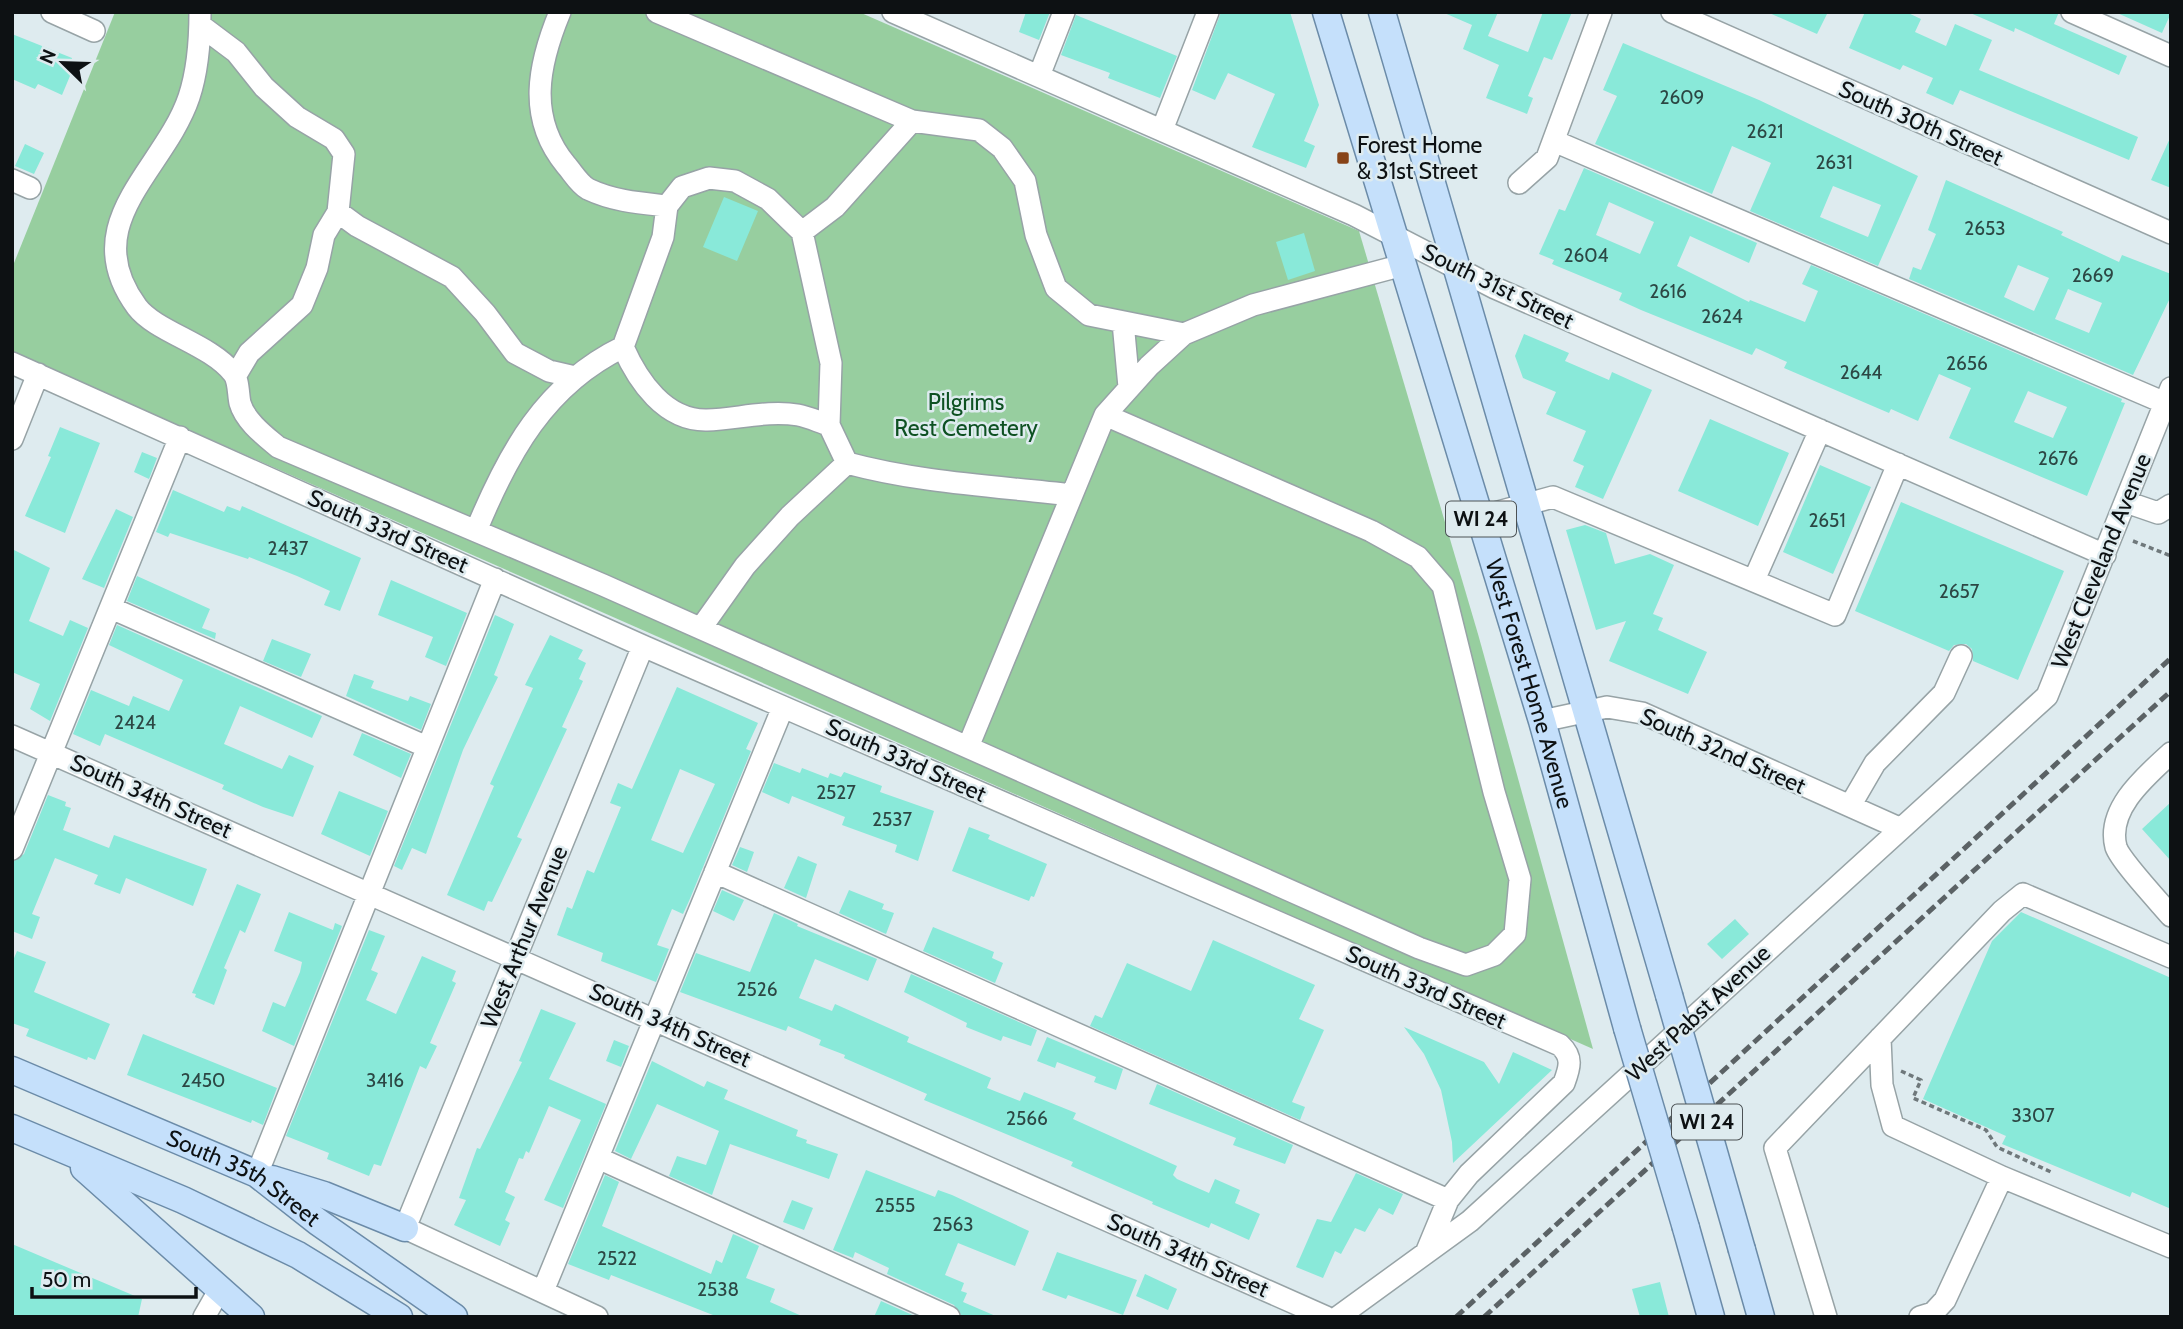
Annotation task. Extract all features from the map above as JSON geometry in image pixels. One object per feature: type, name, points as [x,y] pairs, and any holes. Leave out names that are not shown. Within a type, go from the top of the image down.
[{"type":"main road","name":"West Forest Home Avenue","points":[[1326,12],[1542,721],[1711,1317]]},
{"type":"main road","name":"West Forest Home Avenue","points":[[1382,12],[1761,1317]]},
{"type":"main road","name":"South 35th Street","points":[[12,1070],[257,1174],[318,1222],[454,1317]]},
{"type":"main road","name":"South 35th Street","points":[[12,1128],[183,1200],[298,1255],[399,1317]]},
{"type":"main road","points":[[64,1150],[251,1317]]},
{"type":"main road","points":[[257,1174],[324,1195],[405,1228]]},
{"type":"street","points":[[52,12],[93,31]]},
{"type":"street","points":[[559,12],[544,56],[538,109],[557,154],[584,187],[615,200],[667,206]]},
{"type":"street","points":[[657,12],[912,121],[979,130],[1002,148],[1025,181],[1036,234],[1056,288],[1089,315],[1184,334]]},
{"type":"street","name":"South 31st Street","points":[[893,12],[1392,234],[1495,288],[2105,555]]},
{"type":"street","points":[[1039,76],[1064,12]]},
{"type":"street","points":[[1162,130],[1208,12]]},
{"type":"street","points":[[1519,183],[1547,158],[1601,12]]},
{"type":"street","name":"South 30th Street","points":[[1672,12],[2171,233]]},
{"type":"street","points":[[2072,12],[2171,56]]},
{"type":"street","points":[[200,19],[236,52],[264,87],[297,117],[334,139],[344,154],[338,212],[324,235],[317,268],[302,305],[249,353],[236,375]]},
{"type":"street","points":[[200,19],[200,46],[190,96],[169,142],[136,185],[119,219],[115,259],[124,285],[139,310],[214,354],[236,375],[241,407],[258,431],[278,447],[701,628],[1419,948],[1466,965],[1494,955],[1515,934],[1520,879],[1494,792],[1443,586],[1418,557],[1371,531],[1105,415]]},
{"type":"street","points":[[802,232],[835,207],[912,121]]},
{"type":"street","points":[[1554,141],[2168,396]]},
{"type":"street","points":[[829,425],[798,415],[750,415],[705,420],[674,412],[649,391],[633,368],[624,347],[663,237],[667,206],[682,187],[709,178],[735,181],[768,200],[802,232],[831,363],[829,425],[847,463],[892,475],[969,486],[1072,495]]},
{"type":"street","points":[[338,212],[357,226],[452,278],[485,313],[515,353],[549,371],[575,377]]},
{"type":"street","points":[[968,747],[1105,415],[1129,387],[1184,334],[1253,305],[1403,265]]},
{"type":"street","points":[[1123,322],[1129,387]]},
{"type":"street","points":[[476,531],[498,477],[523,435],[558,392],[592,362],[624,347]]},
{"type":"street","name":"South 33rd Street","points":[[12,363],[643,646],[1560,1045],[1568,1052],[1570,1063],[1564,1083],[1469,1174],[1448,1200],[1426,1253]]},
{"type":"street","points":[[12,439],[38,374]]},
{"type":"street","name":"West Cleveland Avenue","points":[[2047,695],[2168,396]]},
{"type":"street","points":[[1754,580],[1820,430]]},
{"type":"street","points":[[12,849],[180,437]]},
{"type":"street","points":[[701,628],[745,566],[790,516],[847,463]]},
{"type":"street","points":[[1480,517],[1553,497],[1835,615],[1898,464]]},
{"type":"street","points":[[2126,502],[2158,513],[2171,505]]},
{"type":"street","points":[[257,1174],[495,579]]},
{"type":"street","points":[[111,608],[427,747]]},
{"type":"street","name":"West Arthur Avenue","points":[[405,1228],[643,646]]},
{"type":"street","points":[[1850,806],[1887,748],[1922,718],[1944,692],[1961,656]]},
{"type":"street","name":"West Pabst Avenue","points":[[1338,1317],[1470,1222],[2047,695]]},
{"type":"street","points":[[543,1291],[783,707]]},
{"type":"street","name":"South 32nd Street","points":[[1542,721],[1586,709],[1607,707],[1642,713],[1899,828]]},
{"type":"street","name":"South 34th Street","points":[[12,736],[516,956],[1326,1317]]},
{"type":"street","points":[[2171,753],[2126,800],[2115,822],[2116,849],[2171,916]]},
{"type":"street","points":[[715,872],[1448,1200]]},
{"type":"street","points":[[1826,1317],[1775,1148],[2001,911],[2023,894],[2171,957]]},
{"type":"street","points":[[1880,1038],[1882,1085],[1893,1126],[2002,1177],[2171,1247]]},
{"type":"street","points":[[598,1158],[949,1317]]},
{"type":"street","points":[[1920,1317],[1933,1313],[1945,1300],[2002,1177]]},
{"type":"street","points":[[405,1228],[597,1317]]},
{"type":"street","points":[[204,1317],[220,1289]]},
{"type":"path","points":[[2131,540],[2171,556]]},
{"type":"path","points":[[1881,1062],[1921,1080],[1913,1098],[1986,1130],[1997,1147],[2051,1172]]},
{"type":"green space","name":"Pilgrims Rest Cemetery","points":[[115,12],[859,12],[1359,231],[1478,634],[1593,1049],[12,352],[12,268]]},
{"type":"building","points":[[1026,12],[1050,12],[1039,40],[1019,32]]},
{"type":"building","points":[[1221,12],[1290,12],[1319,105],[1304,141],[1315,146],[1306,168],[1252,147],[1275,94],[1228,73],[1215,100],[1192,90]]},
{"type":"building","points":[[1442,12],[1498,12],[1488,36],[1528,52],[1543,12],[1572,12],[1552,60],[1544,57],[1528,96],[1533,98],[1527,114],[1486,98],[1499,65],[1463,49],[1472,25]]},
{"type":"building","points":[[1767,12],[1828,12],[1817,34]]},
{"type":"building","points":[[1865,12],[1906,12],[1921,19],[1915,32],[1946,46],[1955,24],[1992,40],[1979,70],[2138,137],[2129,160],[1960,90],[1953,105],[1926,93],[1933,78],[1903,65],[1900,70],[1849,48]]},
{"type":"building","points":[[1968,12],[2059,12],[2054,24],[2127,56],[2119,75],[2015,28],[2014,32]]},
{"type":"building","points":[[2115,12],[2171,12],[2171,13],[2162,33]]},
{"type":"building","points":[[1076,15],[1177,56],[1160,98],[1108,78],[1110,73],[1061,55]]},
{"type":"building","points":[[12,34],[72,58],[71,62],[75,64],[62,95],[38,84],[35,89],[12,79]]},
{"type":"building","points":[[1623,43],[1759,100],[1918,176],[1878,266],[1750,211],[1771,163],[1732,146],[1712,194],[1595,144],[1617,96],[1603,90]],"holes":[[[1833,186],[1881,205],[1868,237],[1820,217]]]},
{"type":"building","points":[[2171,136],[2171,188],[2151,180]]},
{"type":"building","points":[[25,144],[44,153],[34,174],[15,166]]},
{"type":"building","points":[[1584,168],[1757,243],[1749,263],[1690,236],[1677,266],[1749,302],[1750,300],[1805,322],[1818,291],[1802,284],[1811,265],[2122,399],[2121,402],[2125,403],[2087,496],[1949,438],[1971,388],[1939,374],[1918,421],[1891,409],[1889,413],[1784,368],[1787,362],[1756,348],[1752,355],[1641,310],[1619,300],[1622,293],[1552,264],[1554,260],[1539,254],[1559,209],[1565,211]],"holes":[[[1609,202],[1654,222],[1640,254],[1596,235]],[[2028,391],[2067,407],[2053,438],[2014,422]]]},
{"type":"building","points":[[1946,180],[2063,232],[2061,235],[2119,262],[2122,255],[2171,274],[2171,296],[2133,375],[1909,279],[1913,267],[1921,270],[1936,234],[1928,230]],"holes":[[[2018,265],[2049,278],[2034,311],[2004,297]],[[2068,289],[2102,303],[2089,333],[2055,319]]]},
{"type":"building","points":[[724,197],[758,211],[737,261],[703,247]]},
{"type":"building","points":[[1304,233],[1315,271],[1288,280],[1276,242]]},
{"type":"building","points":[[1524,334],[1569,353],[1565,361],[1609,380],[1612,372],[1652,390],[1603,499],[1575,487],[1584,466],[1573,461],[1586,431],[1546,414],[1556,392],[1523,378],[1515,356]]},
{"type":"building","points":[[1710,419],[1789,453],[1758,526],[1678,491]]},
{"type":"building","points":[[60,427],[100,443],[65,533],[25,516],[51,457],[48,456]]},
{"type":"building","points":[[142,452],[157,458],[149,479],[134,472]]},
{"type":"building","points":[[1820,465],[1871,487],[1833,574],[1783,552]]},
{"type":"building","points":[[173,490],[224,512],[227,506],[240,511],[242,506],[361,558],[340,611],[324,605],[330,591],[297,576],[249,557],[248,559],[170,533],[168,537],[156,532]]},
{"type":"building","points":[[1901,502],[2064,571],[2018,680],[1973,661],[1972,649],[1966,644],[1954,645],[1949,651],[1855,611]]},
{"type":"building","points":[[116,509],[133,517],[104,588],[82,579]]},
{"type":"building","points":[[1585,525],[1606,533],[1615,564],[1650,554],[1674,565],[1653,614],[1663,618],[1658,630],[1707,652],[1688,694],[1609,661],[1626,621],[1596,630],[1566,530]]},
{"type":"building","points":[[12,549],[50,568],[29,621],[63,636],[70,620],[88,628],[50,721],[30,709],[40,684],[12,672]]},
{"type":"building","points":[[137,576],[210,609],[202,628],[216,633],[215,639],[127,601]]},
{"type":"building","points":[[391,580],[467,613],[446,666],[425,657],[433,637],[378,615]]},
{"type":"building","points":[[495,615],[514,624],[494,675],[498,677],[463,750],[426,854],[412,848],[402,870],[394,866]]},
{"type":"building","points":[[117,625],[322,716],[312,738],[240,706],[224,744],[282,769],[289,755],[314,766],[293,817],[222,789],[224,785],[105,734],[100,746],[73,734],[91,690],[129,706],[133,696],[169,711],[183,680],[109,645]]},
{"type":"building","points":[[550,635],[583,650],[578,659],[586,663],[579,679],[583,681],[562,727],[567,729],[517,837],[522,839],[492,902],[488,901],[484,911],[447,895],[494,786],[490,784],[533,688],[525,685]]},
{"type":"building","points":[[272,639],[311,654],[301,677],[263,661]]},
{"type":"building","points":[[354,674],[374,681],[371,688],[408,701],[410,696],[431,704],[421,730],[346,696]]},
{"type":"building","points":[[677,687],[758,723],[746,749],[751,751],[689,901],[683,914],[672,909],[657,945],[669,949],[656,982],[601,961],[603,953],[557,935],[567,907],[572,909],[587,870],[594,873],[621,807],[610,803],[618,783],[632,789]],"holes":[[[680,769],[715,784],[683,853],[651,840]]]},
{"type":"building","points":[[362,733],[411,754],[401,778],[353,755]]},
{"type":"building","points":[[774,763],[800,773],[802,768],[828,778],[830,773],[841,777],[844,772],[882,786],[880,792],[934,811],[918,861],[895,852],[897,845],[842,825],[845,817],[792,796],[789,804],[762,792]]},
{"type":"building","points":[[339,791],[388,811],[370,856],[321,834]]},
{"type":"building","points":[[48,795],[66,802],[65,806],[71,808],[63,830],[109,848],[114,835],[207,869],[193,906],[126,878],[120,894],[94,884],[98,875],[55,858],[32,914],[40,917],[32,939],[12,931],[12,862],[24,854]]},
{"type":"building","points":[[2171,802],[2171,861],[2142,829]]},
{"type":"building","points":[[969,827],[990,835],[988,839],[1047,864],[1034,897],[1031,896],[1029,901],[952,871]]},
{"type":"building","points":[[740,847],[754,852],[747,872],[732,865]]},
{"type":"building","points":[[798,856],[817,864],[806,898],[784,888]]},
{"type":"building","points":[[237,884],[261,894],[245,933],[240,930],[224,968],[227,970],[214,1005],[192,993]]},
{"type":"building","points":[[722,890],[744,900],[734,921],[713,911]]},
{"type":"building","points":[[849,890],[884,904],[882,909],[894,913],[886,934],[839,913]]},
{"type":"building","points":[[289,912],[333,930],[335,923],[342,926],[294,1046],[262,1031],[273,1002],[285,1007],[300,972],[302,962],[274,951]]},
{"type":"building","points":[[2021,912],[2171,978],[2171,1209],[2132,1192],[2130,1197],[2002,1144],[2006,1136],[1923,1099],[1992,941]]},
{"type":"building","points":[[774,913],[798,924],[797,926],[877,959],[868,981],[815,959],[799,998],[832,1011],[835,1004],[909,1037],[907,1042],[991,1078],[987,1088],[1020,1101],[1024,1092],[1076,1113],[1073,1119],[1177,1166],[1173,1175],[1177,1179],[1209,1193],[1215,1179],[1240,1190],[1235,1203],[1260,1214],[1249,1240],[1211,1223],[1209,1228],[1152,1204],[1153,1202],[1071,1166],[1073,1162],[924,1100],[927,1094],[844,1058],[845,1055],[819,1045],[821,1040],[788,1026],[786,1031],[680,992],[696,953],[750,972]]},
{"type":"building","points":[[1735,919],[1749,934],[1722,959],[1707,944]]},
{"type":"building","points":[[933,927],[994,952],[992,958],[1003,963],[995,983],[923,951]]},
{"type":"building","points":[[369,930],[385,936],[371,970],[378,973],[366,1000],[396,1014],[422,956],[456,971],[452,981],[456,983],[430,1043],[437,1046],[426,1069],[420,1066],[381,1166],[374,1164],[369,1176],[327,1159],[329,1153],[286,1136]]},
{"type":"building","points":[[1213,940],[1315,985],[1299,1019],[1324,1030],[1292,1102],[1305,1107],[1300,1120],[1090,1026],[1095,1015],[1102,1018],[1127,963],[1191,991]]},
{"type":"building","points":[[17,951],[46,962],[34,992],[110,1024],[95,1060],[88,1057],[87,1060],[26,1036],[29,1029],[12,1023],[12,963]]},
{"type":"building","points":[[911,974],[1037,1030],[1031,1046],[1003,1036],[1001,1041],[966,1027],[967,1023],[904,992]]},
{"type":"building","points":[[541,1009],[576,1023],[549,1079],[606,1104],[563,1208],[544,1200],[581,1120],[549,1106],[529,1153],[526,1151],[523,1159],[519,1158],[505,1192],[515,1197],[505,1220],[510,1223],[500,1246],[454,1225],[466,1200],[459,1198],[477,1148],[480,1149],[522,1062],[519,1061]]},
{"type":"building","points":[[1404,1027],[1484,1062],[1499,1084],[1513,1052],[1552,1070],[1453,1163],[1452,1142],[1441,1090],[1424,1054]]},
{"type":"building","points":[[143,1034],[277,1088],[263,1125],[252,1120],[251,1123],[127,1075]]},
{"type":"building","points":[[1047,1037],[1123,1069],[1116,1090],[1094,1082],[1096,1077],[1057,1062],[1055,1068],[1037,1061]]},
{"type":"building","points":[[614,1040],[629,1046],[621,1067],[606,1061]]},
{"type":"building","points":[[652,1061],[704,1087],[707,1081],[728,1090],[724,1099],[798,1130],[796,1136],[807,1140],[806,1143],[838,1154],[829,1179],[730,1144],[712,1195],[669,1176],[677,1156],[706,1165],[719,1131],[657,1104],[631,1159],[615,1151]]},
{"type":"building","points":[[1157,1084],[1293,1145],[1285,1164],[1233,1145],[1236,1138],[1149,1104]]},
{"type":"building","points":[[866,1170],[935,1197],[938,1190],[952,1195],[1029,1231],[1015,1266],[958,1243],[945,1275],[964,1283],[961,1291],[967,1293],[963,1302],[998,1317],[962,1317],[954,1305],[887,1274],[889,1268],[855,1252],[853,1258],[833,1250]]},
{"type":"building","points":[[1356,1173],[1403,1194],[1393,1215],[1379,1208],[1365,1232],[1355,1228],[1341,1254],[1335,1251],[1323,1278],[1296,1267],[1317,1219],[1331,1222]]},
{"type":"building","points":[[605,1175],[619,1182],[602,1226],[711,1274],[716,1260],[722,1263],[733,1234],[742,1238],[759,1246],[746,1278],[775,1289],[770,1302],[804,1317],[718,1317],[611,1275],[609,1280],[568,1264]]},
{"type":"building","points":[[792,1200],[813,1208],[804,1230],[783,1222]]},
{"type":"building","points":[[12,1244],[142,1299],[138,1317],[12,1317]]},
{"type":"building","points":[[1057,1252],[1137,1280],[1123,1315],[1068,1295],[1066,1299],[1042,1290]]},
{"type":"building","points":[[1145,1274],[1177,1289],[1168,1310],[1136,1296]]},
{"type":"building","points":[[1660,1282],[1669,1317],[1640,1317],[1632,1289]]},
{"type":"building","points":[[881,1301],[917,1317],[874,1317]]},
{"type":"railway","points":[[1456,1317],[2171,658]]},
{"type":"railway","points":[[1484,1317],[2171,691]]},
{"type":"place","name":"Forest Home & 31st Street","points":[[1343,158]]}]
